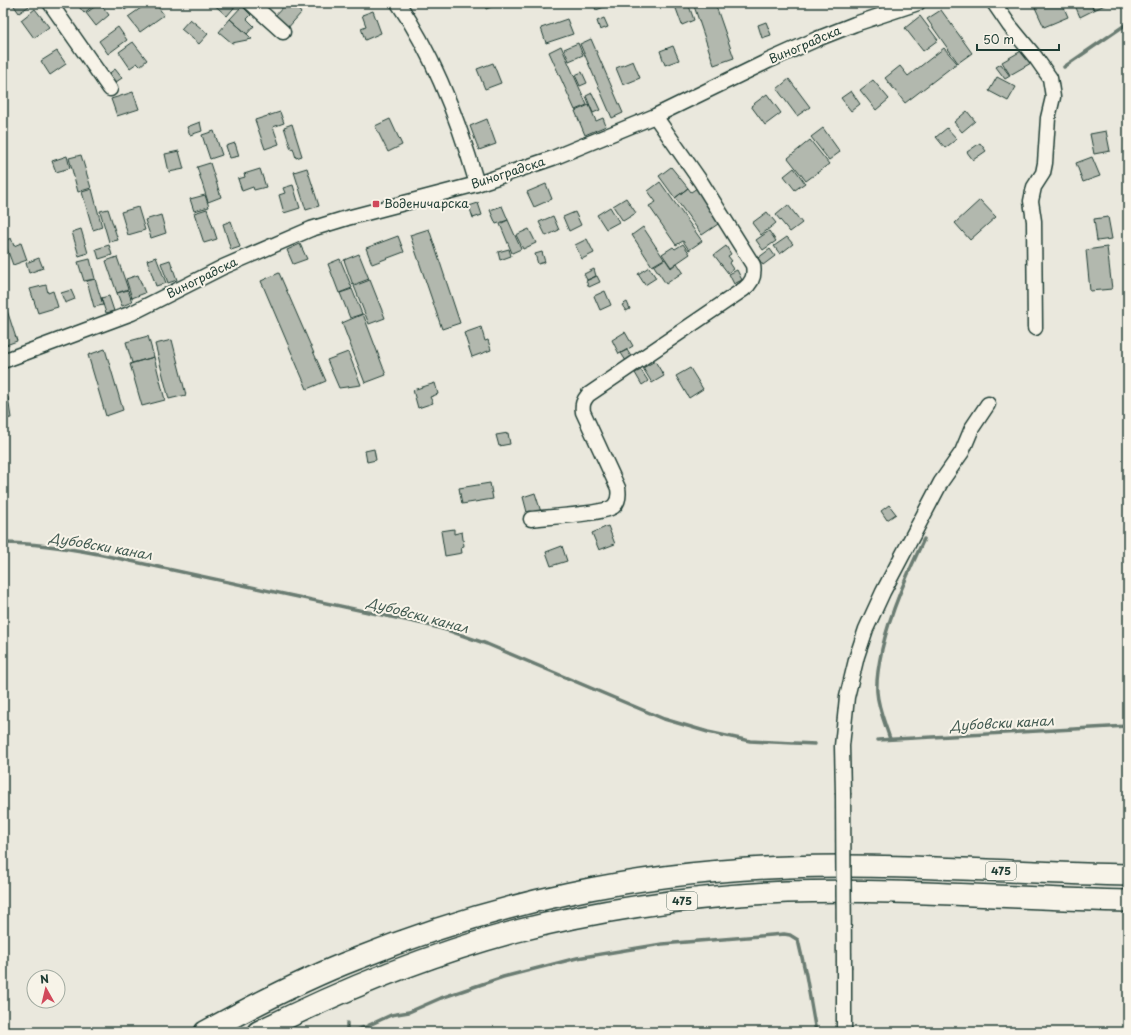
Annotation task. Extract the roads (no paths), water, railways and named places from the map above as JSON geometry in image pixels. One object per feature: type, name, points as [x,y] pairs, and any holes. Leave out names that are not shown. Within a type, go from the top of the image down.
[{"type":"highway","name":"475","points":[[205,1032],[300,983],[407,939],[447,925],[511,906],[616,884],[674,876],[749,869],[838,866],[938,868],[1054,874],[1128,875]]},
{"type":"highway","name":"475","points":[[258,1032],[297,1012],[364,983],[454,950],[523,930],[620,909],[727,896],[832,892],[882,892],[1128,901]]},
{"type":"street","points":[[50,3],[110,88]]},
{"type":"street","points":[[251,3],[283,32]]},
{"type":"street","points":[[398,3],[420,39],[450,104],[468,153],[477,184]]},
{"type":"street","name":"Виноградска","points":[[3,361],[132,313],[223,267],[311,229],[477,184],[553,158],[656,116],[768,61],[817,39],[855,24],[918,3]]},
{"type":"street","points":[[994,3],[1050,78],[1053,98],[1048,118],[1043,173],[1034,187],[1031,201],[1034,221],[1034,328]]},
{"type":"street","points":[[531,519],[601,511],[614,506],[619,496],[618,488],[583,412],[584,399],[744,289],[753,278],[753,266],[701,182],[656,116]]},
{"type":"street","points":[[844,1032],[842,746],[847,697],[857,656],[866,629],[883,592],[942,482],[962,452],[972,428],[988,404]]},
{"type":"waterway","points":[[1064,67],[1128,23]]},
{"type":"waterway","points":[[890,739],[880,710],[877,692],[879,665],[882,649],[895,607],[924,539]]},
{"type":"waterway","name":"Дубовски канал","points":[[3,543],[51,546],[98,554],[424,624],[487,644],[664,719],[708,732],[750,741],[815,744]]},
{"type":"waterway","name":"Дубовски канал","points":[[878,740],[1128,726]]},
{"type":"waterway","points":[[351,1032],[391,1015],[409,1012],[441,998],[503,977],[577,958],[662,944],[784,934],[790,935],[798,940],[816,1032]]},
{"type":"waterway","points":[[347,1023],[347,1032]]},
{"type":"place","name":"Воденичарска","points":[[376,204]]}]
